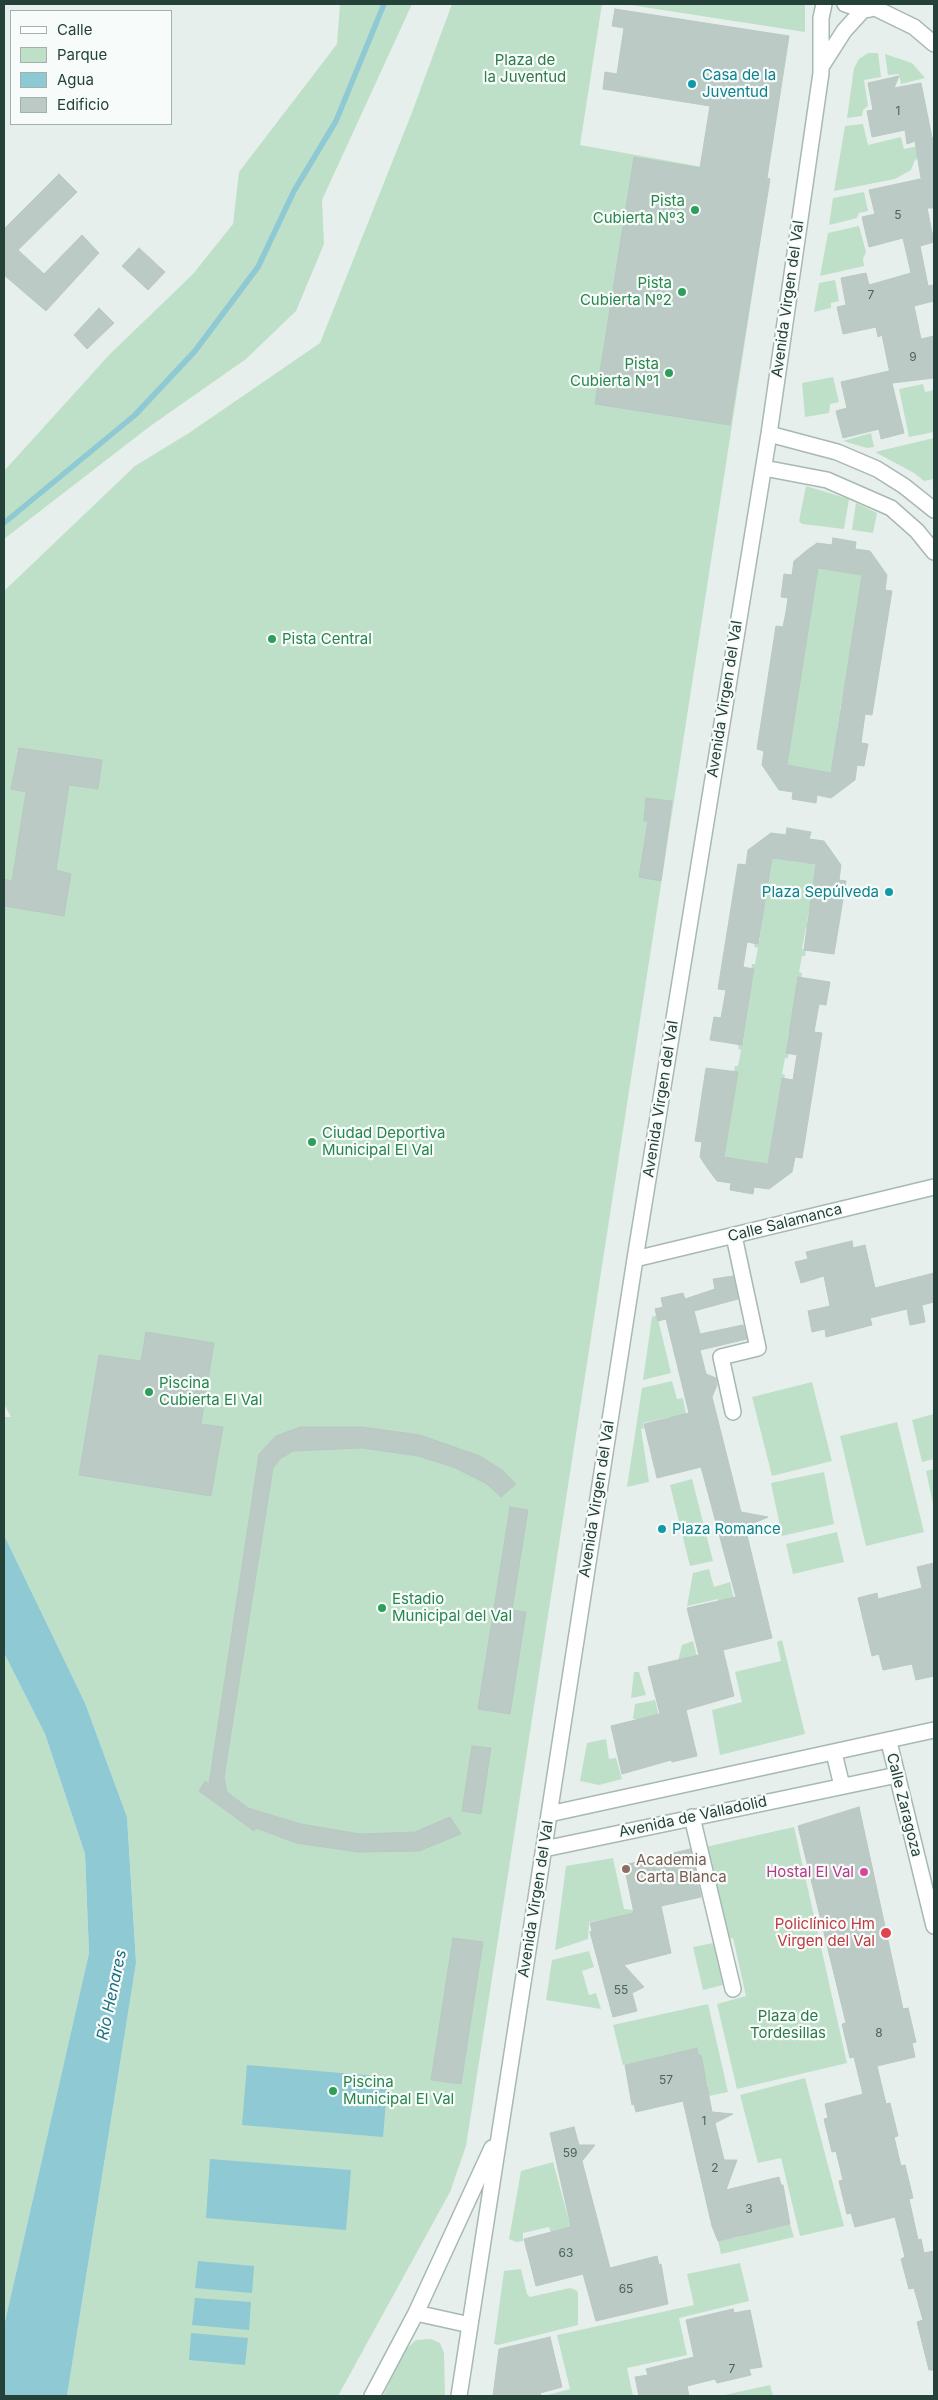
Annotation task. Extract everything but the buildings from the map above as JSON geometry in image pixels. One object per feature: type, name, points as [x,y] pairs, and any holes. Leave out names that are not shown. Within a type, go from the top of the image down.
[{"type":"street","name":"Avenida Virgen del Val","points":[[459,2396],[635,1259],[764,468],[821,67],[821,18],[824,4]]},
{"type":"street","points":[[846,4],[876,8],[914,27],[934,44]]},
{"type":"street","name":"Avenida Virgen del Val","points":[[821,67],[844,31],[876,8]]},
{"type":"street","points":[[769,434],[838,452],[877,469],[904,486],[934,510]]},
{"type":"street","points":[[764,468],[827,480],[891,508],[917,531],[934,552]]},
{"type":"street","name":"Calle Salamanca","points":[[635,1259],[934,1188]]},
{"type":"street","points":[[734,1236],[758,1348],[721,1357],[734,1412]]},
{"type":"street","points":[[549,1814],[889,1742],[934,1730]]},
{"type":"street","name":"Calle Zaragoza","points":[[889,1742],[934,1926]]},
{"type":"street","points":[[834,1753],[842,1786]]},
{"type":"street","name":"Avenida de Valladolid","points":[[544,1848],[897,1775]]},
{"type":"street","points":[[692,1817],[733,1990]]},
{"type":"street","name":"Avenida Virgen del Val","points":[[372,2396],[416,2313],[500,2132]]},
{"type":"street","points":[[416,2313],[470,2325]]},
{"type":"green space","points":[[340,4],[412,4],[322,200],[324,244],[296,311],[246,359],[149,427],[4,539],[4,471],[110,354],[193,274],[233,224],[239,172],[337,44]]},
{"type":"green space","name":"Ciudad Deportiva Municipal El Val","points":[[452,4],[602,4],[580,145],[770,179],[466,2146],[450,2192],[338,2396],[67,2396],[136,1963],[127,1817],[85,1703],[4,1535],[4,1417],[11,1417],[4,1404],[4,591],[135,466],[189,433],[320,343],[411,115]]},
{"type":"green space","points":[[624,4],[805,4],[805,32]]},
{"type":"green space","points":[[868,53],[878,53],[881,77],[864,80],[868,106],[863,110],[862,116],[847,118],[854,68],[859,59]]},
{"type":"green space","points":[[885,54],[912,63],[925,78],[901,84],[899,74],[888,75]]},
{"type":"green space","points":[[863,124],[868,145],[901,137],[904,149],[918,146],[920,158],[915,160],[911,170],[895,179],[834,191],[845,126]]},
{"type":"green space","points":[[864,192],[868,211],[859,213],[857,218],[829,225],[833,198]]},
{"type":"green space","points":[[859,226],[866,252],[863,259],[864,266],[820,276],[828,233]]},
{"type":"green space","points":[[835,280],[839,301],[831,303],[831,308],[814,312],[819,283]]},
{"type":"green space","points":[[833,377],[839,402],[830,404],[829,413],[805,417],[802,383]]},
{"type":"green space","points":[[923,384],[925,392],[934,390],[934,432],[909,437],[899,389]]},
{"type":"green space","points":[[871,433],[874,447],[867,448],[843,441]]},
{"type":"green space","points":[[934,438],[934,479],[924,481],[914,473],[875,452]]},
{"type":"green space","points":[[806,486],[849,499],[844,529],[802,524],[799,521]]},
{"type":"green space","points":[[856,503],[877,513],[873,533],[852,530]]},
{"type":"green space","points":[[818,568],[862,575],[861,580],[864,581],[860,587],[853,632],[855,639],[852,639],[845,683],[848,684],[847,690],[844,689],[840,710],[843,711],[842,717],[839,717],[837,732],[841,733],[836,740],[833,761],[835,768],[832,767],[831,773],[826,772],[825,775],[819,771],[787,765]]},
{"type":"green space","points":[[772,858],[805,863],[805,860],[816,865],[811,898],[814,899],[813,905],[810,905],[807,922],[810,923],[809,929],[806,928],[802,949],[806,950],[805,956],[802,956],[799,972],[802,973],[801,979],[798,979],[791,1023],[793,1030],[789,1030],[786,1051],[789,1052],[788,1058],[785,1058],[782,1074],[785,1075],[784,1081],[781,1081],[768,1164],[764,1163],[763,1167],[757,1162],[736,1159],[729,1161],[729,1158],[724,1157],[725,1152],[722,1151],[726,1145],[733,1101],[734,1072],[735,1066],[738,1066],[741,1050],[738,1049],[739,1043],[743,1043],[754,971],[751,970],[752,964],[755,964],[758,948],[754,947],[755,941],[759,942],[762,920],[759,919],[763,914]]},
{"type":"green space","points":[[657,1315],[671,1373],[643,1380],[652,1317]]},
{"type":"green space","points":[[672,1381],[677,1399],[683,1398],[688,1426],[674,1435],[670,1417],[643,1423],[644,1428],[641,1429],[649,1482],[627,1487],[642,1388]]},
{"type":"green space","points":[[812,1382],[832,1461],[772,1476],[752,1397]]},
{"type":"green space","points":[[934,1414],[934,1459],[922,1462],[912,1420]]},
{"type":"green space","points":[[897,1422],[924,1532],[866,1546],[840,1436]]},
{"type":"green space","points":[[934,1469],[934,1508],[926,1471]]},
{"type":"green space","points":[[824,1472],[834,1524],[782,1536],[771,1483]]},
{"type":"green space","points":[[692,1479],[713,1561],[690,1566],[670,1485]]},
{"type":"green space","points":[[837,1532],[844,1562],[793,1574],[786,1544]]},
{"type":"green space","points":[[709,1569],[714,1587],[730,1582],[737,1613],[722,1618],[718,1599],[687,1606],[693,1573]]},
{"type":"green space","points":[[782,1640],[805,1734],[720,1755],[712,1710],[742,1702],[735,1672],[781,1661],[777,1642]]},
{"type":"green space","points":[[693,1641],[701,1672],[678,1661],[682,1645]]},
{"type":"green space","points":[[4,1653],[45,1734],[85,1854],[89,1953],[4,2326]]},
{"type":"green space","points":[[634,1672],[639,1672],[646,1695],[631,1698]]},
{"type":"green space","points":[[655,1700],[663,1732],[642,1719],[633,1719],[635,1704]]},
{"type":"green space","points":[[606,1739],[609,1759],[616,1758],[622,1779],[599,1785],[580,1781],[587,1743]]},
{"type":"green space","name":"Plaza de Tordesillas","points":[[794,1827],[847,2063],[737,2089],[717,2004],[746,1996],[733,1938],[724,1940],[701,1848]]},
{"type":"green space","points":[[613,1858],[624,1909],[634,1910],[638,1927],[618,1917],[589,1922],[588,1939],[555,1950],[566,1866]]},
{"type":"green space","points":[[718,1942],[727,1984],[703,1990],[693,1947]]},
{"type":"green space","points":[[589,1951],[594,1967],[582,1971],[589,1995],[596,1993],[601,2009],[546,2000],[552,1960]]},
{"type":"green space","points":[[708,2004],[728,2092],[709,2096],[697,2048],[623,2065],[613,2025]]},
{"type":"green space","points":[[805,2078],[844,2226],[800,2236],[781,2158],[758,2163],[740,2095]]},
{"type":"green space","points":[[553,2162],[574,2239],[554,2243],[549,2227],[523,2233],[523,2241],[516,2242],[509,2239],[521,2171]]},
{"type":"green space","points":[[737,2215],[766,2230],[790,2224],[794,2237],[721,2254],[718,2241],[742,2236]]},
{"type":"green space","points":[[740,2263],[749,2301],[679,2318],[687,2355],[627,2368],[633,2396],[544,2396],[570,2389],[557,2335],[694,2305],[687,2274]]},
{"type":"green space","points":[[521,2269],[527,2294],[530,2297],[570,2288],[576,2290],[578,2293],[578,2325],[498,2345],[494,2344],[504,2271]]},
{"type":"green space","points":[[431,2339],[440,2343],[444,2353],[445,2396],[383,2396],[404,2351],[416,2340]]},
{"type":"green space","points":[[770,2385],[773,2396],[720,2396]]},
{"type":"water","name":"Río Henares","points":[[4,1535],[85,1703],[127,1817],[136,1963],[67,2396],[4,2396],[4,2326],[89,1953],[85,1854],[45,1734],[4,1653]]},
{"type":"water","points":[[247,2065],[388,2077],[383,2137],[242,2125]]},
{"type":"water","points":[[210,2159],[351,2170],[346,2230],[206,2218]]},
{"type":"water","points":[[198,2261],[254,2266],[252,2293],[195,2288]]},
{"type":"water","points":[[195,2298],[251,2302],[249,2330],[192,2325]]},
{"type":"water","points":[[191,2333],[248,2338],[245,2365],[189,2360]]},
{"type":"waterway","points":[[4,523],[135,415],[195,351],[258,267],[294,191],[336,121],[384,4]]},
{"type":"place","name":"Casa de la Juventud","points":[[692,84]]},
{"type":"place","name":"Pista Cubierta Nº3","points":[[695,210]]},
{"type":"place","name":"Pista Cubierta Nº2","points":[[682,292]]},
{"type":"place","name":"Pista Cubierta Nº1","points":[[669,373]]},
{"type":"place","name":"Pista Central","points":[[272,639]]},
{"type":"place","name":"Plaza Sepúlveda","points":[[889,892]]},
{"type":"place","name":"Ciudad Deportiva Municipal El Val","points":[[312,1142]]},
{"type":"place","name":"Piscina Cubierta El Val","points":[[149,1392]]},
{"type":"place","name":"Plaza Romance","points":[[662,1529]]},
{"type":"place","name":"Estadio Municipal del Val","points":[[382,1608]]},
{"type":"place","name":"Academia Carta Blanca","points":[[626,1869]]},
{"type":"place","name":"Hostal El Val","points":[[864,1872]]},
{"type":"place","name":"Policlínico Hm Virgen del Val","points":[[886,1933]]},
{"type":"place","name":"Piscina Municipal El Val","points":[[333,2091]]},
{"type":"park label","name":"Plaza de la Juventud","points":[[525,68]]}]
